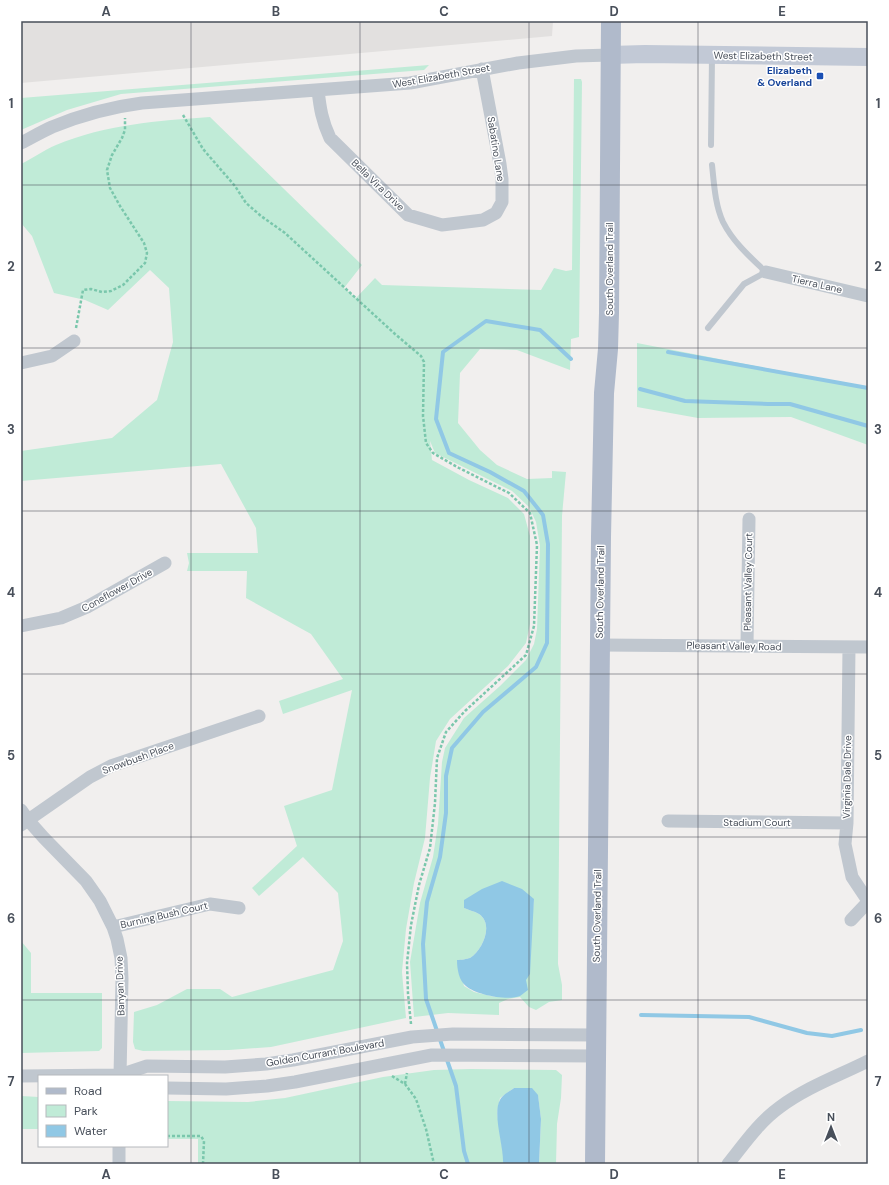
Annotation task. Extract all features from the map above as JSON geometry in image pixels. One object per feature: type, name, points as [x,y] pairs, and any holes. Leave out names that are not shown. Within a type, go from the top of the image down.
[{"type":"main road","name":"South Overland Trail","points":[[595,1164],[600,645],[604,393],[608,349],[611,21]]},
{"type":"main road","name":"West Elizabeth Street","points":[[610,55],[645,54],[868,57]]},
{"type":"street","name":"West Elizabeth Street","points":[[21,143],[52,127],[77,118],[124,105],[142,102],[410,83],[518,63],[566,57],[610,55]]},
{"type":"street","name":"Sabatino Lane","points":[[482,69],[502,179],[502,202],[496,213],[483,220]]},
{"type":"street","name":"Bella Vira Drive","points":[[318,90],[323,124],[330,138],[408,215],[442,225],[483,220]]},
{"type":"street","name":"Tierra Lane","points":[[766,272],[868,296]]},
{"type":"street","points":[[21,363],[52,356],[74,340]]},
{"type":"street","name":"Pleasant Valley Court","points":[[747,645],[749,519]]},
{"type":"street","name":"Coneflower Drive","points":[[21,626],[61,618],[87,607],[165,563]]},
{"type":"street","name":"Pleasant Valley Road","points":[[600,645],[868,647]]},
{"type":"street","name":"Virginia Dale Drive","points":[[849,647],[846,844],[852,877],[868,902],[851,920]]},
{"type":"street","name":"Snowbush Place","points":[[23,818],[90,777],[111,766],[259,716]]},
{"type":"street","name":"Banyan Drive","points":[[23,818],[86,881],[100,901],[113,927],[121,958],[122,979],[120,1075]]},
{"type":"street","name":"Stadium Court","points":[[668,821],[847,823]]},
{"type":"street","name":"Burning Bush Court","points":[[113,927],[210,904],[238,908]]},
{"type":"street","name":"Golden Currant Boulevard","points":[[123,1075],[147,1066],[225,1067],[266,1064],[412,1037],[432,1035],[596,1035]]},
{"type":"street","points":[[411,1064],[412,1037]]},
{"type":"street","points":[[168,1088],[226,1089],[267,1086],[411,1064],[432,1055],[596,1056]]},
{"type":"street","points":[[728,1164],[757,1128],[779,1107],[818,1084],[868,1061]]},
{"type":"street","name":"Golden Currant Boulevard","points":[[21,1076],[38,1076]]},
{"type":"street","points":[[119,1147],[119,1164]]},
{"type":"lane","points":[[711,145],[712,55]]},
{"type":"lane","points":[[708,328],[744,284],[766,272],[743,250],[722,221],[717,200],[712,165]]},
{"type":"path","points":[[74,340],[83,290],[91,289],[102,292],[111,291],[124,285],[145,263],[147,253],[144,243],[110,188],[108,170],[112,155],[125,130],[124,105]]},
{"type":"path","points":[[183,115],[203,149],[235,186],[246,203],[285,233],[421,356],[424,362],[423,416],[426,442],[433,452],[459,468],[509,493],[530,513],[537,545],[534,626],[526,655],[465,712],[446,732],[437,758],[435,803],[430,848],[419,885],[411,925],[407,963],[412,1037]]},
{"type":"path","points":[[405,1084],[411,1064]]},
{"type":"path","points":[[389,1074],[405,1084],[416,1099],[426,1130],[434,1164]]},
{"type":"path","points":[[168,1136],[201,1136],[204,1141],[203,1164]]},
{"type":"shaded area","points":[[21,21],[553,21],[552,36],[21,83]]},
{"type":"green space","points":[[429,65],[424,70],[121,94],[67,110],[21,130],[21,98]]},
{"type":"green space","points":[[574,79],[581,79],[579,337],[571,339],[570,370],[517,350],[480,349],[460,373],[458,423],[480,450],[497,465],[527,479],[552,478],[552,471],[566,472],[562,516],[558,964],[562,985],[562,1000],[549,1002],[536,1010],[529,1007],[520,997],[508,999],[499,1003],[499,1015],[448,1013],[414,1017],[410,962],[420,903],[433,857],[438,824],[442,762],[445,748],[464,718],[500,686],[526,660],[534,644],[537,629],[540,546],[536,522],[529,507],[512,491],[435,453],[430,441],[432,460],[469,480],[508,498],[524,514],[530,536],[530,624],[526,643],[508,666],[450,719],[436,741],[430,778],[425,838],[414,883],[406,929],[402,972],[406,1018],[271,1047],[229,1050],[143,1051],[135,1049],[133,1042],[134,1012],[157,1005],[187,989],[220,989],[232,997],[333,970],[343,941],[338,893],[303,857],[259,896],[252,888],[297,846],[284,806],[332,790],[352,690],[283,714],[279,701],[343,679],[311,634],[246,598],[247,571],[187,571],[189,563],[187,553],[258,553],[256,528],[221,464],[21,481],[21,451],[112,438],[157,400],[173,342],[169,288],[150,270],[108,310],[85,300],[54,293],[32,236],[21,223],[21,164],[56,145],[94,132],[151,122],[210,117],[362,265],[344,288],[356,298],[375,278],[382,285],[541,290],[554,268],[566,271],[572,270]],"holes":[[[534,899],[526,980],[495,997],[474,992],[464,986],[457,960],[470,958],[475,954],[483,943],[486,930],[486,924],[483,918],[479,914],[464,908]]]},
{"type":"green space","points":[[637,343],[868,388],[868,445],[791,417],[698,418],[637,407]]},
{"type":"green space","points":[[21,941],[31,953],[31,993],[102,993],[102,1048],[99,1051],[21,1053]]},
{"type":"green space","points":[[434,1070],[556,1070],[562,1075],[561,1098],[557,1124],[556,1164],[539,1164],[541,1119],[538,1096],[514,1088],[500,1098],[497,1113],[503,1153],[503,1164],[198,1164],[198,1139],[168,1139],[168,1101],[248,1102],[285,1098],[383,1077]]},
{"type":"green space","points":[[21,1096],[38,1097],[38,1129],[21,1129]]},
{"type":"water","points":[[502,881],[522,889],[534,899],[530,974],[526,980],[528,990],[520,996],[508,998],[477,992],[466,986],[462,981],[457,967],[457,960],[470,958],[479,949],[483,943],[486,930],[486,924],[479,914],[464,908],[464,900],[482,889]]},
{"type":"water","points":[[514,1088],[532,1088],[538,1095],[541,1119],[539,1164],[503,1164],[497,1113],[498,1106],[502,1096]]},
{"type":"waterway","points":[[468,1164],[464,1151],[456,1086],[426,999],[423,944],[427,902],[440,857],[446,813],[446,776],[452,748],[483,712],[536,667],[547,643],[548,544],[543,515],[524,491],[490,472],[449,453],[436,419],[443,352],[486,321],[540,330],[571,359]]},
{"type":"waterway","points":[[668,352],[868,388]]},
{"type":"waterway","points":[[640,389],[685,401],[790,404],[868,426]]},
{"type":"waterway","points":[[641,1015],[749,1017],[807,1033],[832,1036],[861,1030]]},
{"type":"place","name":"Elizabeth & Overland","points":[[820,76]]}]
